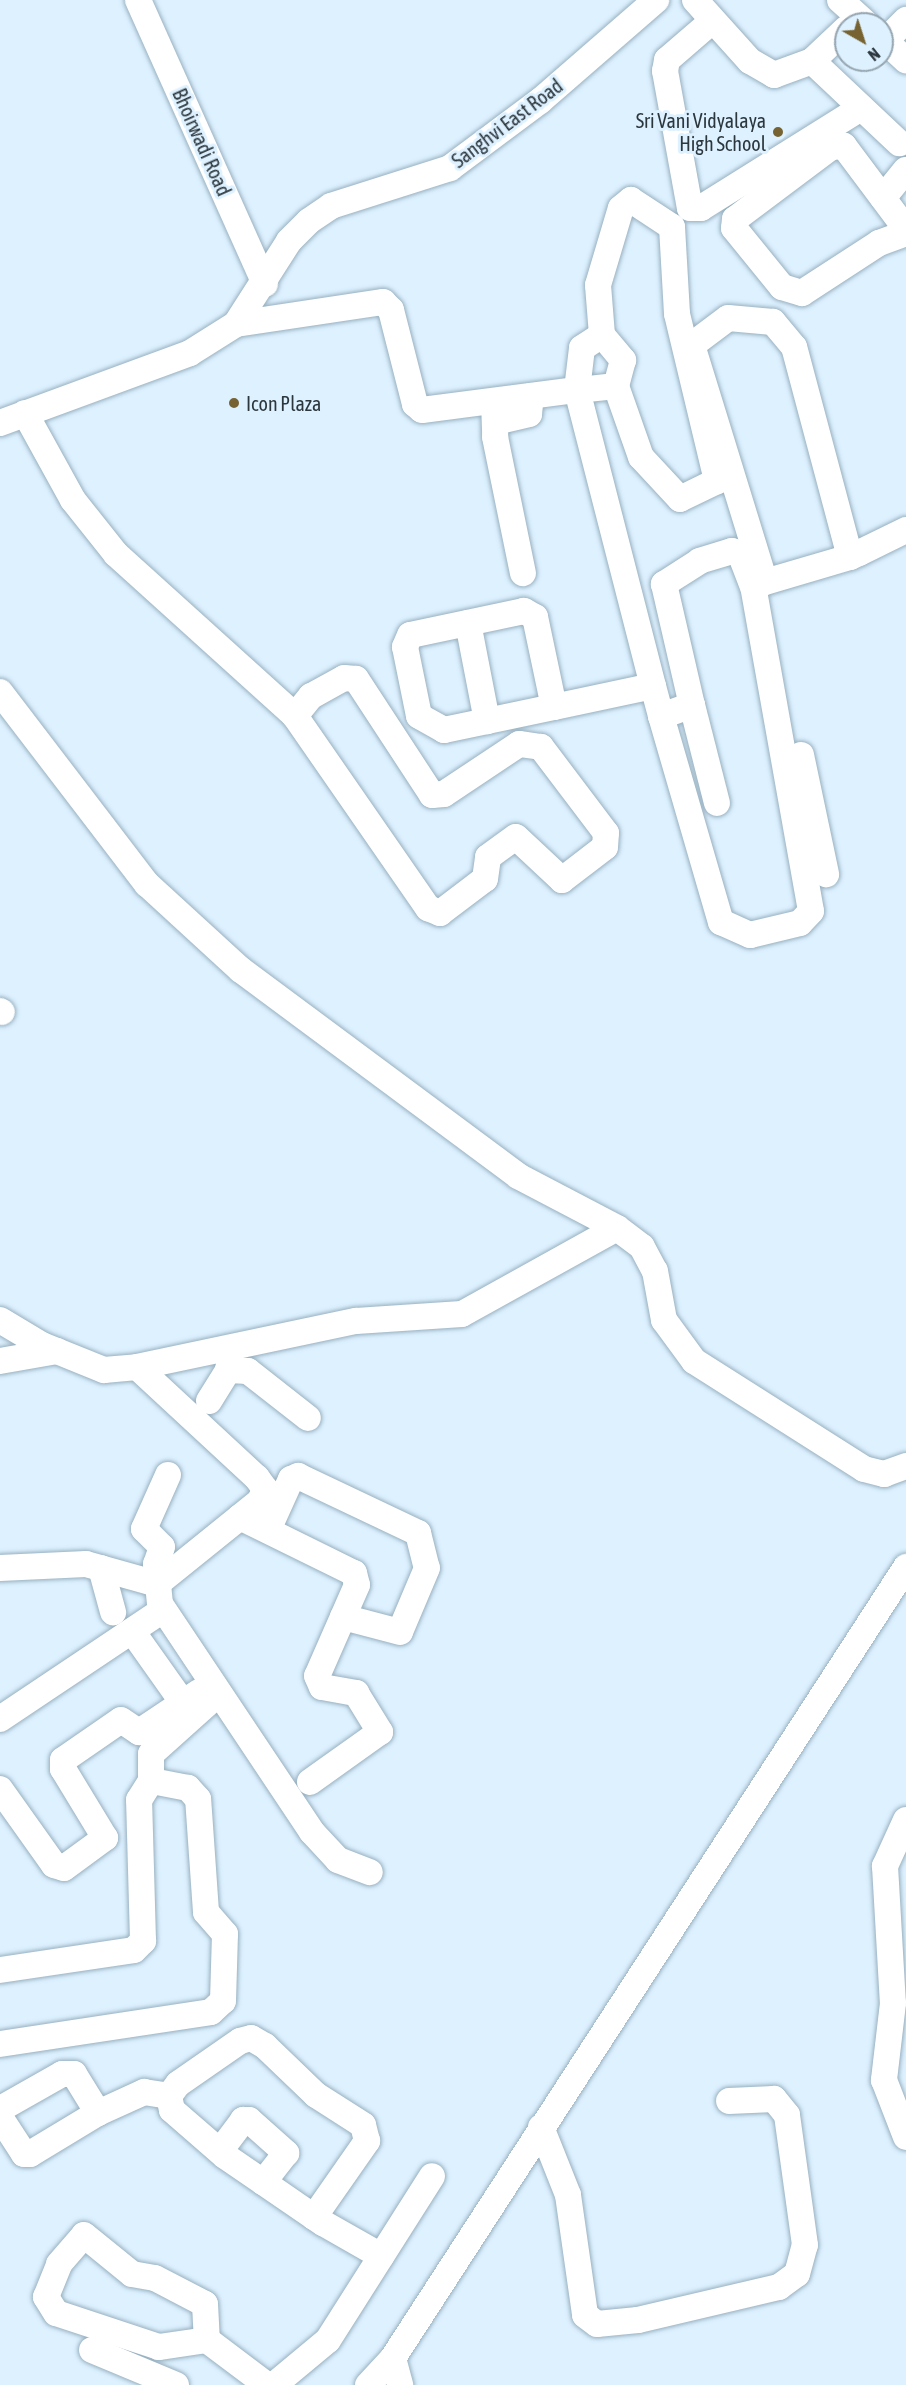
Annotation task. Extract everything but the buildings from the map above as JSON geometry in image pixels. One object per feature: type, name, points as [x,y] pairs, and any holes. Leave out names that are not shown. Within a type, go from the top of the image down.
[{"type":"street","name":"Bhoirwadi Road","points":[[138,0],[265,284]]},
{"type":"street","name":"Sanghvi East Road","points":[[236,324],[265,284],[289,241],[309,221],[331,206],[450,168],[540,101],[656,0]]},
{"type":"street","points":[[695,0],[711,22],[750,61],[774,75],[812,61],[834,44]]},
{"type":"street","points":[[711,22],[667,60],[665,71],[690,208],[701,208],[861,108]]},
{"type":"street","points":[[894,50],[906,60]]},
{"type":"street","points":[[812,61],[899,142]]},
{"type":"street","points":[[844,146],[906,231],[879,243],[802,293],[782,287],[734,228],[735,219],[831,147],[844,146]]},
{"type":"street","points":[[883,198],[906,170]]},
{"type":"street","points":[[631,200],[672,227],[677,314],[717,481],[680,499],[668,491],[641,457],[616,386],[623,360],[602,335],[598,285],[621,208],[631,200]]},
{"type":"street","points":[[0,423],[190,353],[236,324],[383,302],[391,310],[415,404],[422,410],[495,411],[531,396],[616,386]]},
{"type":"street","points":[[826,874],[765,582],[692,345],[728,318],[773,322],[794,348],[850,557]]},
{"type":"street","points":[[602,335],[582,348],[578,390],[652,686],[721,922],[750,935],[800,922],[811,911],[753,587],[741,555],[732,551],[700,561],[670,578],[664,584],[717,803]]},
{"type":"street","points":[[495,411],[523,573]]},
{"type":"street","points":[[25,413],[73,500],[116,554],[295,716],[428,908],[440,913],[485,879],[488,857],[516,837],[562,880],[605,847],[606,833],[541,747],[519,744],[444,794],[432,795],[356,680],[344,678],[310,696],[295,716]]},
{"type":"street","points":[[765,582],[850,557],[906,530]]},
{"type":"street","points":[[554,707],[535,617],[524,611],[410,635],[405,647],[419,716],[444,730],[554,707],[652,686]]},
{"type":"street","points":[[636,621],[671,614]]},
{"type":"street","points":[[468,623],[487,721]]},
{"type":"street","points":[[0,692],[147,884],[241,970],[518,1176],[617,1228],[642,1247],[655,1271],[664,1320],[693,1361],[864,1469],[884,1474],[906,1466]]},
{"type":"street","points":[[661,716],[692,705]]},
{"type":"street","points":[[0,1320],[57,1351],[104,1370],[230,1360],[356,1321],[462,1314],[617,1228]]},
{"type":"street","points":[[0,1361],[57,1351]]},
{"type":"street","points":[[209,1401],[230,1360]]},
{"type":"street","points":[[230,1360],[248,1371],[308,1418]]},
{"type":"street","points":[[137,1367],[265,1489],[240,1516],[157,1584]]},
{"type":"street","points":[[168,1475],[144,1528],[169,1549],[157,1584],[164,1610],[312,1832],[338,1860],[370,1872]]},
{"type":"street","points":[[268,1530],[291,1479],[298,1476],[418,1533],[427,1568],[400,1632],[343,1617]]},
{"type":"street","points":[[240,1516],[354,1573],[357,1585],[317,1676],[322,1687],[356,1694],[380,1732],[310,1782]]},
{"type":"street","points":[[368,2385],[393,2358],[906,1567]]},
{"type":"street","points":[[0,1568],[101,1568],[157,1584]]},
{"type":"street","points":[[101,1568],[113,1612]]},
{"type":"street","points":[[0,1719],[164,1610]]},
{"type":"street","points":[[132,1631],[183,1703]]},
{"type":"street","points":[[0,1789],[54,1865],[64,1868],[105,1838],[63,1768],[63,1760],[121,1720],[139,1732],[183,1703],[216,1688]]},
{"type":"street","points":[[0,1970],[134,1950],[143,1941],[139,1800],[151,1781],[151,1754],[216,1688]]},
{"type":"street","points":[[0,2044],[211,2012],[223,2001],[225,1934],[206,1912],[198,1798],[188,1788],[151,1781]]},
{"type":"street","points":[[906,1820],[885,1866],[893,2003],[884,2080],[906,2137]]},
{"type":"street","points":[[98,2112],[74,2074],[62,2073],[2,2108],[0,2116],[24,2154],[30,2154],[98,2112],[144,2092],[169,2096],[251,2038],[315,2095],[363,2125],[367,2141],[314,2217]]},
{"type":"street","points":[[169,2096],[172,2110],[220,2151],[314,2217],[381,2256]]},
{"type":"street","points":[[541,2127],[567,2195],[585,2315],[597,2324],[638,2320],[779,2287],[797,2274],[805,2245],[787,2115],[774,2099],[729,2101]]},
{"type":"street","points":[[220,2151],[243,2120],[249,2120],[285,2153],[263,2182]]},
{"type":"street","points":[[274,2385],[328,2340],[432,2176]]},
{"type":"street","points":[[207,2340],[187,2346],[133,2342],[56,2313],[46,2296],[59,2264],[84,2235],[132,2274],[155,2278],[205,2304],[207,2340],[267,2385]]},
{"type":"street","points":[[92,2350],[176,2385]]},
{"type":"street","points":[[393,2358],[400,2385]]},
{"type":"place","name":"Sri Vani Vidyalaya High School","points":[[778,132]]},
{"type":"place","name":"Icon Plaza","points":[[234,403]]}]
